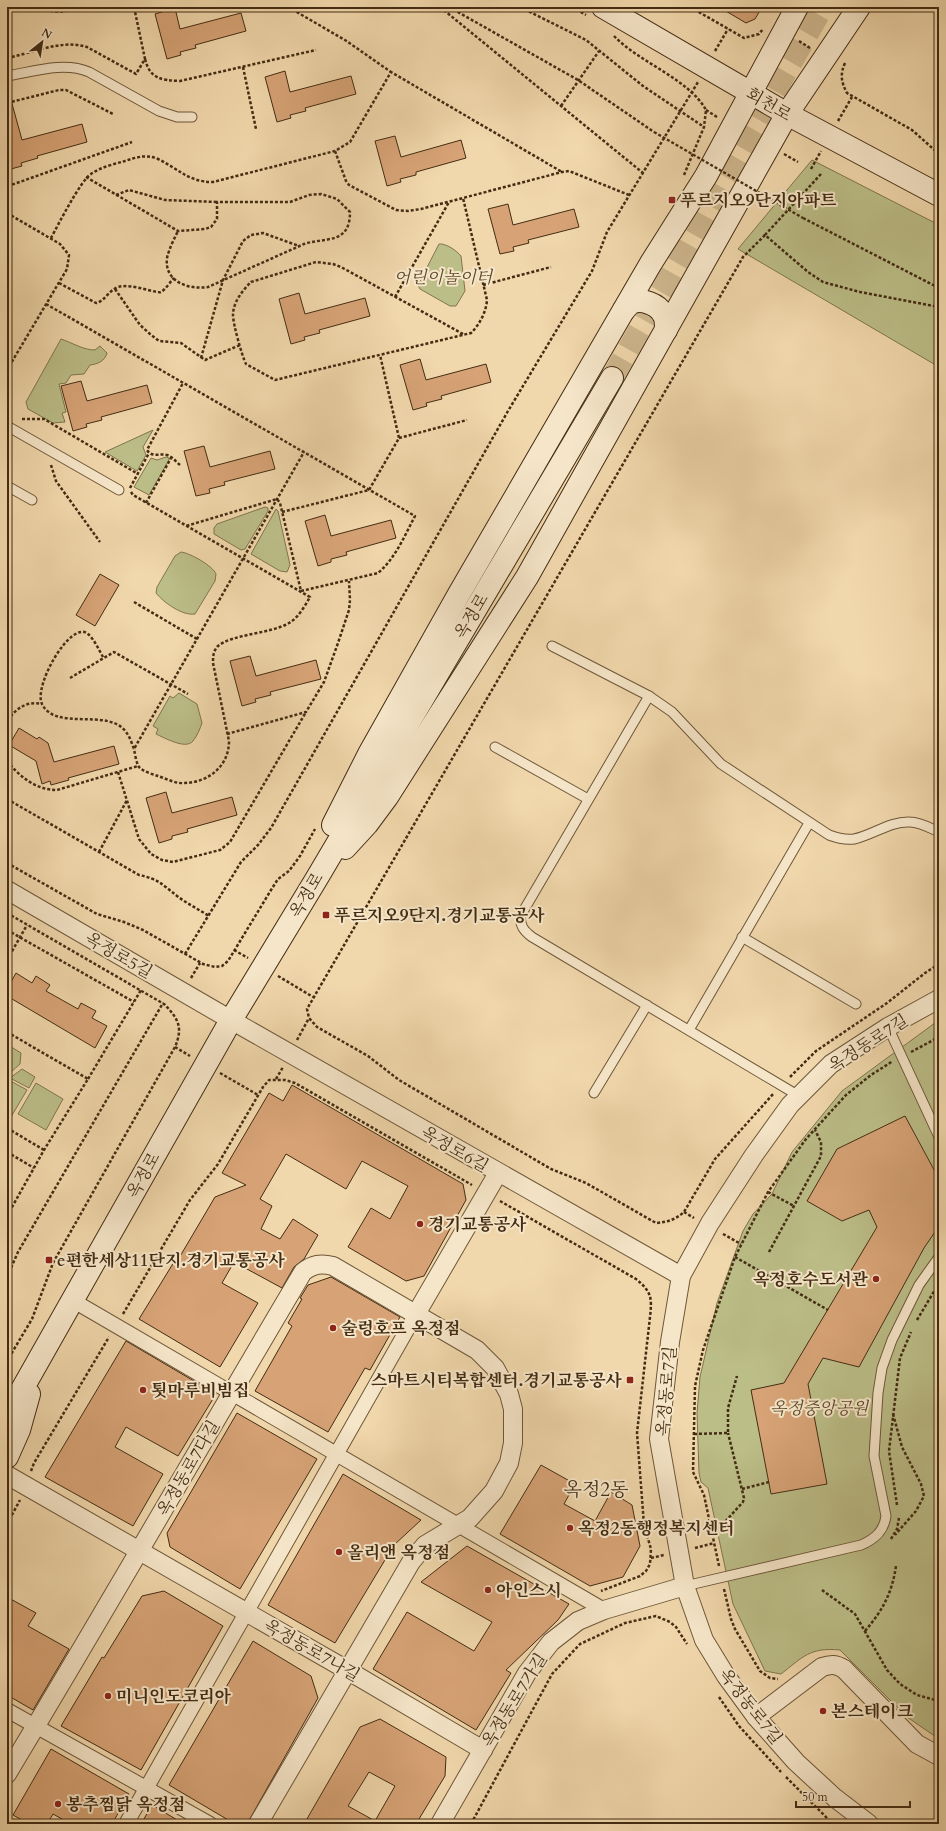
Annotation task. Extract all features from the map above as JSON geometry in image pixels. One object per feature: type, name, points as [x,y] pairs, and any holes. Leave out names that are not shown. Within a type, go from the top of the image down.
[{"type":"main road","points":[[317,878],[332,828],[370,754],[459,594],[651,263],[706,176],[783,32],[798,7]]},
{"type":"main road","points":[[317,878],[368,824],[387,797],[527,577],[760,165],[787,114],[834,62],[859,7]]},
{"type":"main road","name":"회천로","points":[[596,12],[939,195]]},
{"type":"main road","points":[[624,310],[631,303],[644,302],[651,304],[663,312],[666,330]]},
{"type":"main road","name":"옥정로","points":[[7,1416],[230,1020],[317,878],[612,378]]},
{"type":"main road","points":[[7,1394],[37,1362]]},
{"type":"main road","points":[[7,1457],[19,1430],[37,1362]]},
{"type":"street","name":"옥정로5길","points":[[7,890],[230,1020]]},
{"type":"street","name":"옥정동로7길","points":[[869,1824],[835,1798],[796,1762],[756,1717],[726,1676],[704,1640],[685,1586],[660,1439],[670,1342],[681,1276],[710,1223],[754,1155],[790,1105],[831,1064],[888,1027],[939,999]]},
{"type":"street","name":"옥정로6길","points":[[230,1020],[681,1276]]},
{"type":"street","points":[[126,1824],[148,1788],[336,1453],[498,1173]]},
{"type":"street","name":"옥정동로7다길","points":[[7,1774],[140,1552],[303,1272],[316,1264],[333,1266],[477,1350],[495,1368],[509,1394],[513,1409],[513,1444],[509,1463],[504,1474],[494,1491],[476,1512],[458,1526],[425,1545],[417,1554],[347,1670],[258,1824]]},
{"type":"street","points":[[72,1300],[604,1610]]},
{"type":"street","name":"옥정동로7나길","points":[[7,1475],[347,1670],[482,1750]]},
{"type":"street","name":"옥정동로7가길","points":[[440,1824],[527,1673],[551,1642],[578,1621],[604,1610],[685,1586]]},
{"type":"street","points":[[756,1717],[822,1667],[828,1665],[838,1665],[844,1668],[917,1744],[939,1756]]},
{"type":"street","points":[[7,1710],[210,1824]]},
{"type":"lane","points":[[7,76],[56,68],[77,68],[89,72],[159,112],[177,117],[192,117]]},
{"type":"lane","points":[[7,426],[119,490]]},
{"type":"lane","points":[[7,486],[32,500]]},
{"type":"lane","points":[[552,646],[649,696],[672,712],[721,764],[829,835],[840,839],[853,839],[899,822],[911,821],[923,824],[939,832]]},
{"type":"lane","points":[[649,696],[521,915],[520,921],[522,927],[532,937],[799,1096]]},
{"type":"lane","points":[[495,746],[588,799]]},
{"type":"lane","points":[[689,1030],[809,823]]},
{"type":"lane","points":[[742,937],[856,1004]]},
{"type":"lane","points":[[594,1093],[647,1005]]},
{"type":"lane","points":[[888,1027],[939,1137]]},
{"type":"lane","points":[[685,1586],[861,1545],[869,1542],[881,1531],[885,1524],[886,1516],[874,1456],[878,1393],[882,1368],[892,1340],[919,1285],[939,1257]]},
{"type":"path","points":[[41,7],[49,11],[61,13],[82,7]]},
{"type":"path","points":[[134,7],[145,58],[150,73],[154,76],[170,80],[180,81],[316,50]]},
{"type":"path","points":[[288,7],[345,40],[391,72],[562,172]]},
{"type":"path","points":[[440,7],[643,173]]},
{"type":"path","points":[[449,7],[578,80],[654,132],[803,218],[939,288]]},
{"type":"path","points":[[520,7],[586,40],[643,86],[704,127]]},
{"type":"path","points":[[572,7],[596,12]]},
{"type":"path","points":[[690,7],[744,38],[759,34],[768,23],[834,62],[841,74],[847,93],[912,130],[939,154]]},
{"type":"path","points":[[610,32],[634,53],[693,91],[706,110],[704,127],[681,181]]},
{"type":"path","points":[[7,58],[65,44],[80,44],[87,46],[136,74],[145,58]]},
{"type":"path","points":[[562,106],[578,80],[599,51]]},
{"type":"path","points":[[834,62],[847,59]]},
{"type":"path","points":[[243,67],[256,130]]},
{"type":"path","points":[[51,238],[86,177],[98,169],[144,156],[158,159],[184,176],[194,180],[213,182],[335,151],[350,142],[391,72]]},
{"type":"path","points":[[7,103],[59,90],[66,90],[113,114]]},
{"type":"path","points":[[185,954],[241,862],[258,845],[271,828],[504,418],[592,271],[607,232],[693,91]]},
{"type":"path","points":[[7,186],[132,142]]},
{"type":"path","points":[[335,151],[346,181],[349,185],[396,210],[408,211],[421,209],[562,172],[577,173],[629,195]]},
{"type":"path","points":[[821,174],[743,257],[306,1009],[309,1018],[317,1027],[368,1056],[399,1080],[551,1169],[586,1183],[656,1223],[677,1218],[684,1212],[715,1159],[781,1085],[816,1051],[887,1003],[906,986],[939,964]]},
{"type":"path","points":[[86,177],[178,231],[205,230],[211,227],[217,219],[217,202]]},
{"type":"path","points":[[116,194],[129,190],[165,200],[217,202],[290,202],[309,195],[320,194],[337,199],[350,212],[350,220],[340,236],[334,240],[315,240],[208,287],[199,288],[183,286],[174,278],[168,269],[168,255],[178,231]]},
{"type":"path","points":[[463,198],[487,300],[485,313],[476,328],[471,333],[275,380],[246,364],[233,314],[244,289],[251,282],[316,262],[341,267],[463,334]]},
{"type":"path","points":[[395,297],[449,202]]},
{"type":"path","points":[[7,213],[60,244],[69,255],[67,269],[7,370]]},
{"type":"path","points":[[200,358],[223,280],[240,244],[251,235],[263,233],[300,246]]},
{"type":"path","points":[[765,235],[808,272],[824,282],[860,292],[939,307]]},
{"type":"path","points":[[483,285],[551,267]]},
{"type":"path","points":[[59,283],[96,303],[102,302],[111,290],[115,289],[137,286],[160,293],[174,278]]},
{"type":"path","points":[[115,289],[140,325],[159,341],[181,343],[200,358],[210,359],[240,345]]},
{"type":"path","points":[[46,304],[415,516],[395,552],[383,569],[369,576],[301,592]]},
{"type":"path","points":[[282,512],[369,490],[399,438],[380,355]]},
{"type":"path","points":[[103,657],[88,634],[83,632],[74,635],[55,656],[45,676],[41,698],[42,704],[47,710],[66,719],[101,719],[112,722],[126,732],[134,749],[138,766],[143,771],[176,783],[186,783],[205,778],[216,772],[223,764],[229,753],[227,734],[213,663],[213,655],[218,646],[230,640],[277,629],[290,623],[301,611],[310,597],[133,495],[130,489],[149,453],[147,447],[183,383]]},
{"type":"path","points":[[18,419],[44,419],[138,474]]},
{"type":"path","points":[[399,438],[467,420]]},
{"type":"path","points":[[134,749],[304,452]]},
{"type":"path","points":[[149,453],[156,456],[166,455],[180,465]]},
{"type":"path","points":[[146,503],[171,458]]},
{"type":"path","points":[[49,462],[53,469],[56,481],[100,542]]},
{"type":"path","points":[[277,499],[282,512],[301,592]]},
{"type":"path","points":[[186,526],[277,499]]},
{"type":"path","points":[[118,772],[139,839],[151,854],[162,860],[173,862],[220,850],[230,842],[324,682],[349,610],[349,581]]},
{"type":"path","points":[[134,602],[198,639]]},
{"type":"path","points":[[70,678],[103,657],[115,652],[188,694]]},
{"type":"path","points":[[7,720],[16,710],[25,705],[33,703],[42,704]]},
{"type":"path","points":[[227,734],[306,712]]},
{"type":"path","points":[[7,761],[17,774],[34,785],[48,790],[58,790],[138,766]]},
{"type":"path","points":[[7,799],[138,875],[153,879],[166,885],[176,896],[209,916]]},
{"type":"path","points":[[99,852],[127,800]]},
{"type":"path","points":[[7,863],[97,914],[124,922],[143,930],[208,966],[222,966],[228,961],[278,879],[289,871],[316,829]]},
{"type":"path","points":[[7,913],[163,1003],[172,1012],[177,1020],[180,1030],[175,1047],[52,1263],[32,1319],[7,1361]]},
{"type":"path","points":[[7,960],[27,925]]},
{"type":"path","points":[[7,930],[134,1002]]},
{"type":"path","points":[[7,1216],[44,1150],[141,990]]},
{"type":"path","points":[[7,1277],[18,1252],[163,1003]]},
{"type":"path","points":[[7,1032],[88,1078]]},
{"type":"path","points":[[922,1045],[939,1037]]},
{"type":"path","points":[[781,1680],[770,1678],[760,1671],[731,1619],[704,1495],[693,1472],[695,1386],[703,1350],[735,1257],[768,1192],[796,1152],[846,1096],[871,1075],[891,1062]]},
{"type":"path","points":[[7,1128],[44,1150]]},
{"type":"path","points":[[770,1252],[821,1156],[821,1142],[815,1130]]},
{"type":"path","points":[[7,1152],[34,1168]]},
{"type":"path","points":[[768,1192],[794,1206]]},
{"type":"path","points":[[735,1257],[828,1310]]},
{"type":"path","points":[[898,1507],[889,1451],[900,1358],[913,1326],[939,1283]]},
{"type":"path","points":[[712,1536],[743,1502],[744,1496],[728,1433],[728,1408],[737,1376]]},
{"type":"path","points":[[888,1541],[907,1523],[924,1496],[921,1484],[902,1447],[893,1412]]},
{"type":"path","points":[[694,1434],[728,1433]]},
{"type":"path","points":[[742,1489],[769,1482]]},
{"type":"path","points":[[893,1536],[899,1522],[898,1514]]},
{"type":"path","points":[[865,1631],[882,1609],[893,1585],[896,1566]]},
{"type":"path","points":[[822,1590],[855,1614],[887,1670],[900,1684],[917,1695],[939,1701]]},
{"type":"path","points":[[472,1824],[552,1674],[580,1644],[626,1623],[656,1616],[670,1622],[676,1627],[688,1646]]},
{"type":"path","points":[[716,1692],[739,1726],[833,1824]]},
{"type":"green space","points":[[812,160],[939,225],[939,367],[738,249]]},
{"type":"green space","name":"어린이놀이터","points":[[439,244],[451,248],[461,256],[465,291],[456,306],[450,306],[420,289],[418,285]]},
{"type":"green space","points":[[61,339],[82,348],[91,350],[95,350],[100,346],[107,353],[101,362],[90,365],[84,374],[71,375],[66,383],[59,384],[66,412],[62,413],[65,422],[53,423],[28,409],[26,402]]},
{"type":"green space","points":[[153,430],[143,447],[146,455],[137,471],[105,452]]},
{"type":"green space","points":[[166,457],[169,458],[169,460],[149,495],[134,487],[151,458],[157,460]]},
{"type":"green space","points":[[265,507],[268,508],[268,511],[245,549],[241,550],[214,534],[214,528],[217,524]]},
{"type":"green space","points":[[276,509],[278,511],[290,565],[287,572],[280,571],[251,554]]},
{"type":"green space","points":[[181,552],[201,560],[211,567],[216,574],[215,581],[195,614],[179,611],[164,601],[156,593],[157,587],[175,556]]},
{"type":"green space","points":[[179,693],[197,704],[202,723],[193,741],[186,744],[175,742],[156,734],[158,729],[153,726],[170,696],[173,698]]},
{"type":"green space","name":"옥정중앙공원","points":[[939,1020],[939,1739],[907,1717],[840,1650],[821,1650],[808,1654],[781,1674],[765,1671],[733,1604],[708,1488],[701,1482],[699,1473],[697,1413],[700,1377],[717,1303],[743,1231],[753,1214],[772,1194],[792,1152],[842,1091]]},
{"type":"green space","points":[[8,1045],[21,1053],[20,1064],[10,1073],[7,1071]]},
{"type":"green space","points":[[22,1069],[35,1077],[29,1088],[10,1078]]},
{"type":"green space","points":[[7,1079],[27,1090],[8,1122],[7,1122]]},
{"type":"green space","points":[[36,1083],[63,1099],[46,1130],[18,1114]]},
{"type":"building","points":[[719,7],[762,7],[755,19],[746,23]]},
{"type":"building","points":[[175,8],[180,29],[241,13],[246,31],[195,45],[196,48],[180,52],[181,55],[167,59],[155,14]]},
{"type":"building","points":[[285,71],[290,92],[351,76],[356,94],[305,108],[306,111],[290,115],[291,118],[277,122],[265,77]]},
{"type":"building","points":[[7,100],[11,100],[22,140],[82,124],[87,142],[37,156],[38,158],[21,163],[22,166],[7,170]]},
{"type":"building","points":[[395,136],[401,157],[461,140],[466,158],[416,172],[416,175],[400,179],[401,182],[387,186],[375,141]]},
{"type":"building","points":[[508,204],[513,225],[574,209],[579,227],[528,240],[529,243],[513,247],[514,251],[500,254],[488,209]]},
{"type":"building","points":[[299,293],[305,314],[365,298],[370,316],[319,330],[320,333],[304,337],[305,340],[291,344],[279,299]]},
{"type":"building","points":[[420,359],[426,380],[486,364],[491,382],[441,396],[442,399],[426,403],[427,406],[413,410],[400,365]]},
{"type":"building","points":[[81,381],[87,401],[147,385],[152,403],[101,417],[102,420],[86,424],[87,427],[73,431],[61,386]]},
{"type":"building","points":[[204,446],[210,467],[270,451],[275,469],[224,482],[225,485],[209,489],[210,493],[196,496],[184,451]]},
{"type":"building","points":[[325,515],[331,536],[391,520],[396,538],[346,552],[347,555],[331,559],[331,562],[318,566],[305,521]]},
{"type":"building","points":[[100,574],[119,585],[95,626],[76,615]]},
{"type":"building","points":[[250,656],[256,676],[316,660],[321,679],[270,692],[271,695],[255,699],[256,702],[242,706],[230,661]]},
{"type":"building","points":[[19,728],[37,739],[39,737],[48,743],[54,762],[114,746],[119,764],[68,778],[69,780],[51,785],[50,781],[42,784],[36,761],[9,745]]},
{"type":"building","points":[[166,792],[172,813],[232,797],[237,815],[187,829],[188,832],[172,836],[172,839],[159,843],[146,798]]},
{"type":"building","points":[[16,973],[32,983],[36,976],[50,985],[46,991],[78,1009],[81,1003],[96,1011],[92,1018],[107,1026],[95,1048],[7,996],[7,989]]},
{"type":"building","points":[[292,1085],[463,1184],[466,1200],[424,1276],[406,1281],[348,1247],[371,1208],[390,1219],[408,1186],[362,1161],[346,1189],[286,1154],[260,1199],[272,1206],[261,1229],[280,1239],[293,1219],[318,1235],[304,1259],[294,1267],[282,1288],[234,1262],[222,1283],[258,1303],[220,1367],[139,1319],[177,1257],[179,1258],[215,1197],[246,1185],[222,1173],[269,1093],[283,1101]]},
{"type":"building","name":"옥정호수도서관","points":[[905,1116],[939,1179],[939,1226],[924,1248],[859,1367],[823,1358],[808,1384],[827,1484],[771,1494],[751,1390],[784,1383],[877,1227],[869,1210],[842,1221],[807,1201],[837,1149]]},
{"type":"building","points":[[331,1277],[400,1317],[370,1370],[365,1368],[328,1432],[255,1391],[292,1326],[288,1323],[302,1299],[300,1298],[308,1285]]},
{"type":"building","points":[[126,1341],[216,1394],[178,1456],[126,1427],[115,1447],[163,1474],[133,1526],[45,1477]]},
{"type":"building","points":[[237,1413],[317,1459],[240,1589],[170,1547],[167,1533]]},
{"type":"building","name":"옥정2동행정복지센터","points":[[541,1465],[575,1484],[564,1504],[595,1521],[611,1492],[632,1505],[640,1546],[623,1577],[590,1586],[500,1534]]},
{"type":"building","points":[[343,1474],[421,1520],[394,1545],[335,1643],[268,1605]]},
{"type":"building","points":[[467,1546],[569,1604],[558,1620],[506,1670],[511,1673],[476,1730],[373,1669],[407,1612],[474,1651],[492,1622],[421,1582]]},
{"type":"building","points":[[164,1591],[223,1626],[141,1770],[61,1726],[102,1657],[104,1658],[142,1596]]},
{"type":"building","points":[[7,1597],[36,1613],[28,1626],[69,1649],[33,1710],[7,1695]]},
{"type":"building","points":[[253,1641],[311,1676],[318,1698],[247,1824],[235,1824],[169,1785]]},
{"type":"building","points":[[380,1719],[446,1757],[445,1776],[416,1824],[304,1824],[360,1727]],"holes":[[[369,1772],[395,1786],[375,1821],[348,1806]]]},
{"type":"building","points":[[51,1749],[129,1794],[112,1824],[71,1824],[53,1814],[47,1824],[29,1824],[13,1815]]},
{"type":"building","points":[[152,1805],[184,1824],[141,1824]]},
{"type":"tunnel","points":[[612,378],[823,7]]},
{"type":"place","name":"푸르지오9단지아파트","points":[[672,200]]},
{"type":"place","name":"푸르지오9단지.경기교통공사","points":[[326,915]]},
{"type":"place","name":"경기교통공사","points":[[420,1224]]},
{"type":"place","name":"e편한세상11단지.경기교통공사","points":[[49,1260]]},
{"type":"place","name":"옥정호수도서관","points":[[876,1279]]},
{"type":"place","name":"술렁호프 옥정점","points":[[333,1328]]},
{"type":"place","name":"스마트시티복합센터.경기교통공사","points":[[630,1380]]},
{"type":"place","name":"툇마루비빔집","points":[[143,1390]]},
{"type":"place","name":"옥정2동행정복지센터","points":[[570,1528]]},
{"type":"place","name":"올리앤 옥정점","points":[[339,1552]]},
{"type":"place","name":"아인스시","points":[[488,1590]]},
{"type":"place","name":"미니인도코리아","points":[[108,1696]]},
{"type":"place","name":"본스테이크","points":[[823,1711]]},
{"type":"place","name":"봉추찜닭 옥정점","points":[[58,1804]]},
{"type":"district","name":"옥정2동","points":[[596,1489]]}]
